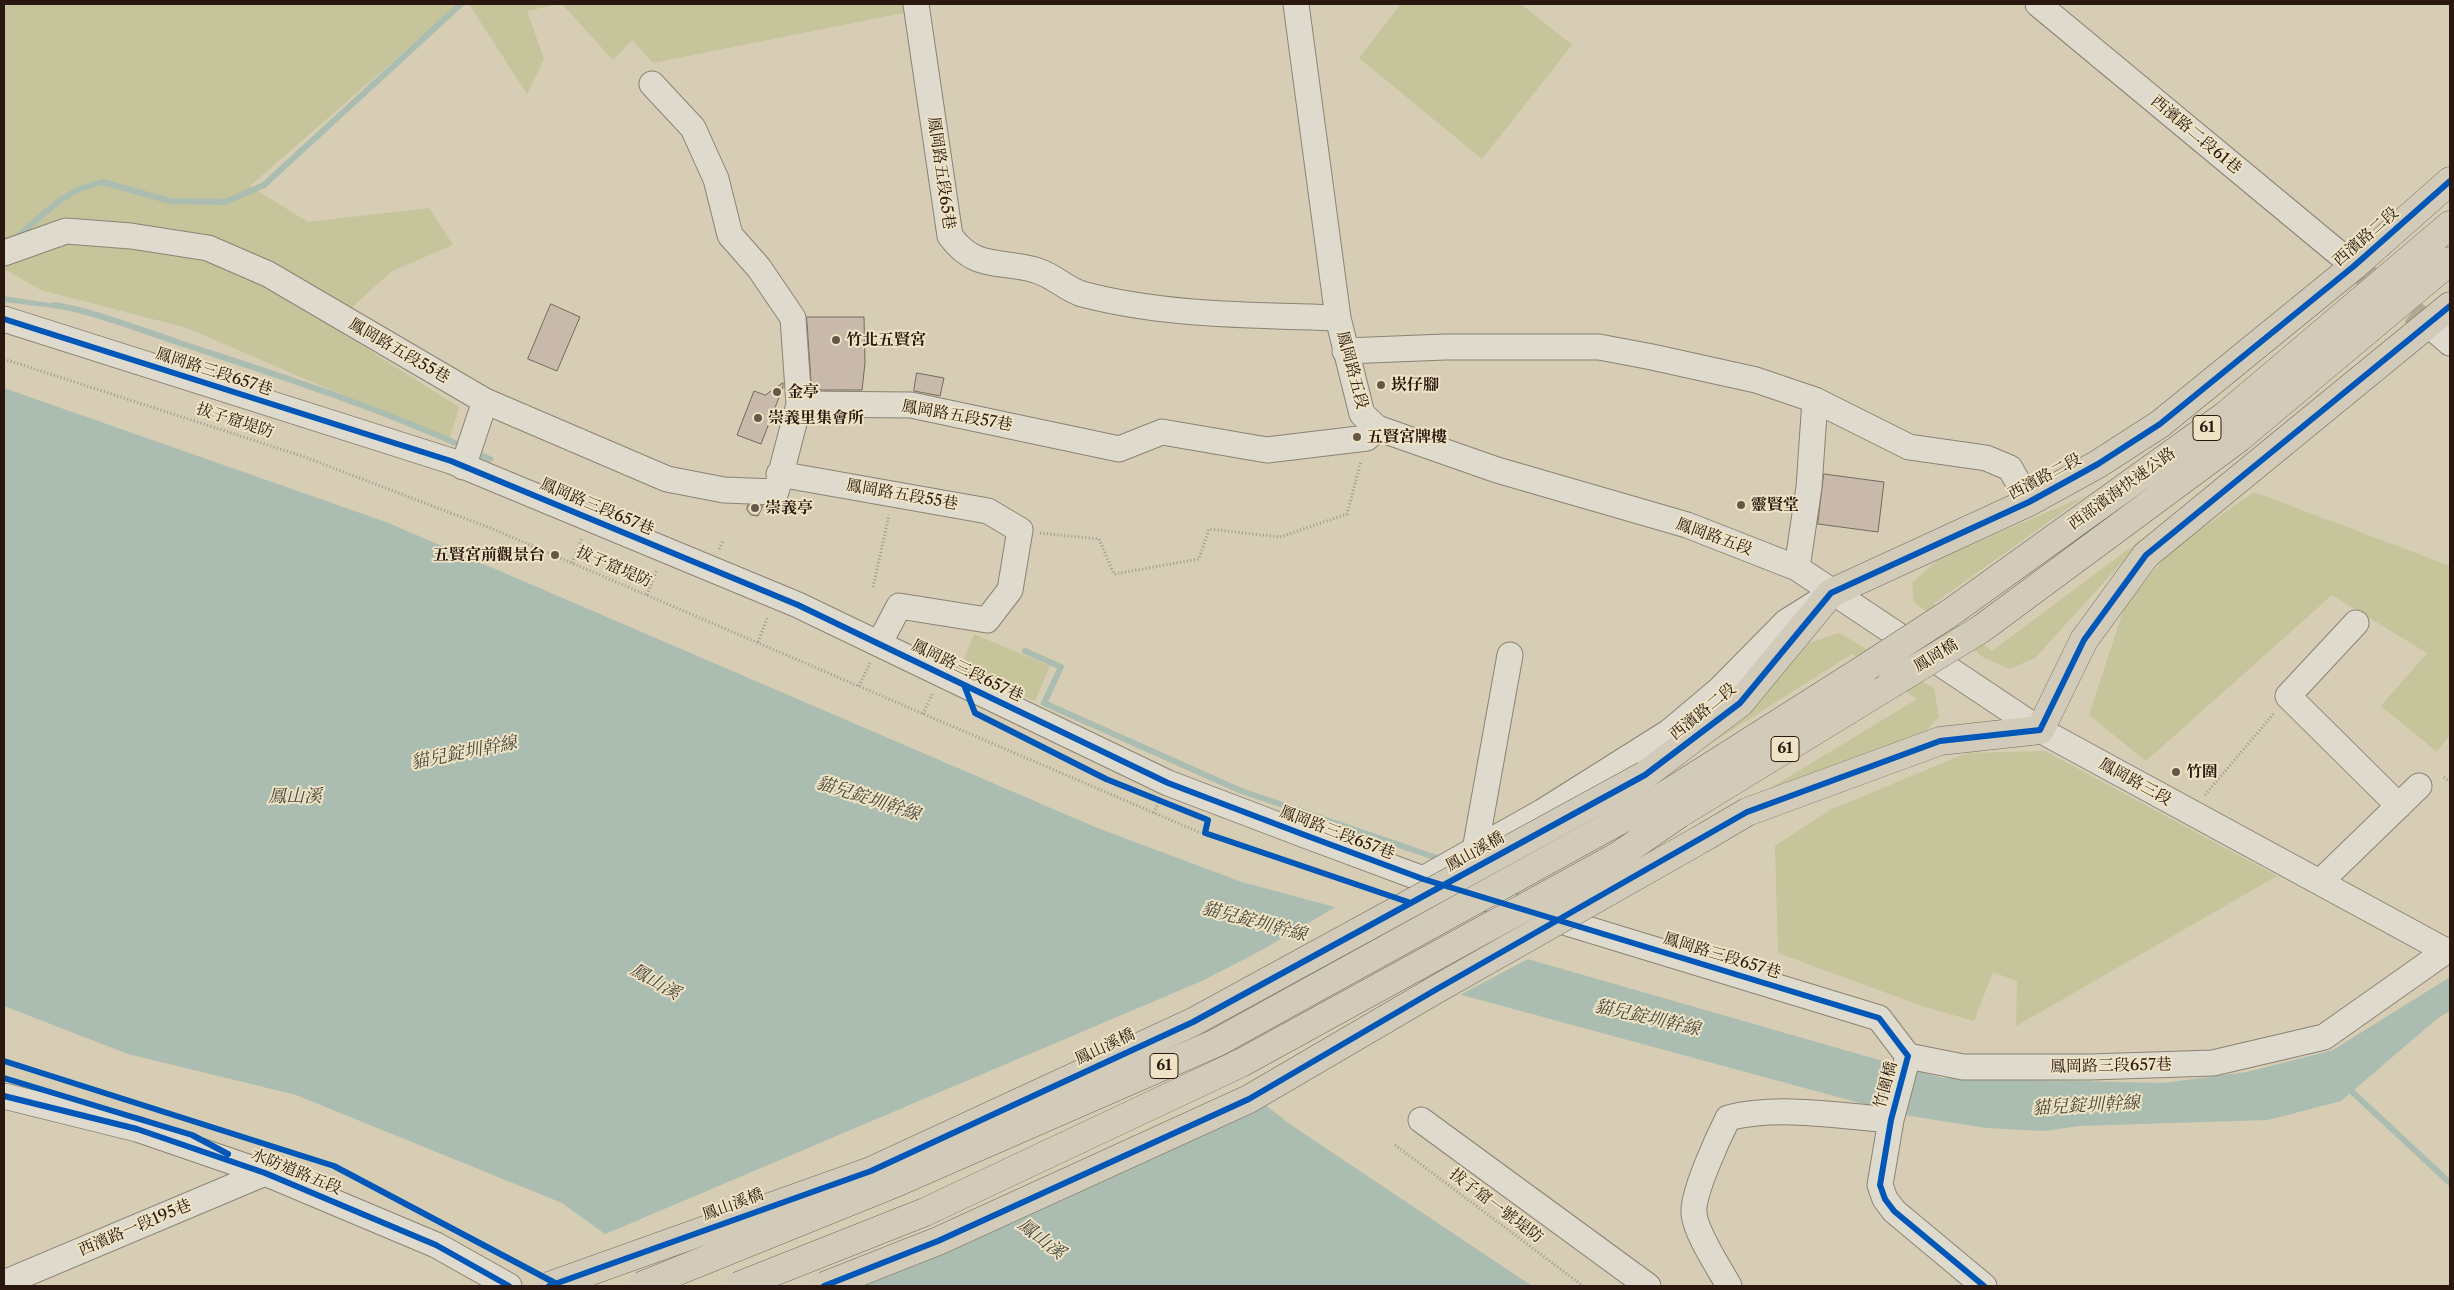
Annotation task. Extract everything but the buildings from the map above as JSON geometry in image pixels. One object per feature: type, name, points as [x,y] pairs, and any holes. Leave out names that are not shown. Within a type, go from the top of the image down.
[{"type":"main road","name":"西濱路二段","points":[[1645,776],[1740,703],[1831,593],[2029,502],[2098,464],[2160,424],[2354,266],[2450,181]]},
{"type":"main road","name":"西部濱海快速公路","points":[[1950,613],[2227,414],[2450,225]]},
{"type":"main road","name":"西部濱海快速公路","points":[[1981,629],[2239,438],[2450,261]]},
{"type":"main road","points":[[824,1286],[938,1241],[1249,1099],[1747,812],[1940,741],[2040,730],[2084,640],[2146,555],[2450,306]]},
{"type":"main road","name":"鳳岡橋","points":[[1671,805],[1867,666],[1950,613]]},
{"type":"main road","name":"鳳岡橋","points":[[1671,805],[1891,684],[1981,629]]},
{"type":"main road","name":"鳳山溪橋","points":[[549,1286],[871,1171],[1175,1030],[1645,776]]},
{"type":"main road","name":"61","points":[[641,1286],[898,1182],[1216,1044],[1671,805]]},
{"type":"main road","name":"61","points":[[738,1286],[925,1212],[1241,1063],[1618,856],[1671,805]]},
{"type":"street","name":"鳳岡路五段65巷","points":[[916,4],[950,236],[967,255],[992,263],[1039,271],[1079,293],[1136,306],[1212,313],[1338,318]]},
{"type":"street","name":"鳳岡路五段","points":[[1296,4],[1338,318],[1362,414],[1372,433],[1687,525],[1797,568],[1831,593]]},
{"type":"street","name":"西濱路二段61巷","points":[[2038,4],[2354,266]]},
{"type":"street","points":[[652,84],[693,128],[716,179],[730,235],[759,268],[793,318],[799,404]]},
{"type":"street","name":"鳳岡路五段55巷","points":[[4,253],[66,231],[131,236],[208,248],[268,274],[485,401],[667,480],[724,490],[776,492],[779,474],[799,404]]},
{"type":"street","name":"鳳岡路三段657巷","points":[[4,319],[463,467],[776,596],[1168,783],[1424,879],[1879,1018],[1908,1056],[1963,1067],[2090,1067],[2213,1063],[2324,1037],[2448,950]]},
{"type":"street","points":[[2429,325],[2450,343]]},
{"type":"street","points":[[1345,351],[1445,347],[1599,347],[1652,356],[1756,380],[1815,400],[1909,447],[1986,458],[2010,468],[2029,502]]},
{"type":"street","points":[[1797,568],[1809,487],[1815,400]]},
{"type":"street","points":[[463,467],[485,401]]},
{"type":"street","name":"鳳岡路五段57巷","points":[[799,404],[911,405],[1119,449],[1162,432],[1267,450],[1372,433]]},
{"type":"street","name":"鳳岡路五段55巷","points":[[779,474],[988,511],[1020,530]]},
{"type":"street","points":[[879,644],[899,606],[987,620],[1010,590],[1020,530]]},
{"type":"street","name":"鳳岡路三段","points":[[1831,593],[2040,730],[2448,950]]},
{"type":"street","name":"西濱路二段","points":[[1424,879],[1542,812],[1669,732],[1720,689],[1786,622],[1831,593]]},
{"type":"street","points":[[2356,623],[2288,696],[2398,806]]},
{"type":"street","points":[[1475,850],[1510,655]]},
{"type":"street","points":[[2320,882],[2420,786]]},
{"type":"street","name":"竹圍橋","points":[[1908,1056],[1891,1120],[1880,1185],[1885,1199],[1894,1211],[1984,1286]]},
{"type":"street","name":"水防道路五段","points":[[4,1096],[137,1129],[265,1173],[436,1245],[509,1286]]},
{"type":"street","points":[[1729,1286],[1703,1239],[1694,1212],[1702,1177],[1728,1118],[1741,1114],[1792,1113],[1891,1120]]},
{"type":"street","points":[[1421,1120],[1648,1286]]},
{"type":"street","name":"西濱路一段195巷","points":[[4,1283],[265,1173]]},
{"type":"path","points":[[1020,530],[1099,539],[1114,574],[1199,559],[1208,529],[1280,537],[1347,514],[1372,433]]},
{"type":"path","points":[[873,587],[893,494]]},
{"type":"path","points":[[647,595],[665,550]]},
{"type":"path","points":[[757,642],[776,596]]},
{"type":"path","points":[[2191,812],[2288,696]]},
{"type":"path","points":[[2444,777],[2450,782]]},
{"type":"path","points":[[1152,798],[1171,805]]},
{"type":"green space","points":[[4,4],[459,4],[250,186],[308,222],[429,208],[453,245],[392,271],[331,326],[459,407],[449,441],[187,328],[41,290],[4,269]]},
{"type":"green space","points":[[469,4],[558,4],[527,11],[544,59],[527,94]]},
{"type":"green space","points":[[562,4],[906,4],[908,12],[653,63],[632,40],[613,60]]},
{"type":"green space","points":[[1401,4],[1521,4],[1572,45],[1482,159],[1359,58]]},
{"type":"green space","points":[[2254,492],[2450,566],[2450,735],[2437,752],[2381,706],[2427,653],[2332,595],[2146,761],[2089,715],[2124,608],[2171,550]]},
{"type":"green space","points":[[2085,496],[1933,604],[1992,651],[2146,536],[2035,658],[2009,669],[1983,657],[1914,602],[1912,583],[1940,558]]},
{"type":"green space","points":[[1839,633],[1934,688],[1939,717],[1921,736],[1754,798],[1917,699],[1852,654],[1680,763],[1762,697],[1809,643]]},
{"type":"green space","points":[[974,634],[1050,666],[1035,701],[960,668]]},
{"type":"green space","points":[[2045,751],[2277,876],[2016,1026],[2017,981],[1993,972],[1974,1021],[1922,1006],[1778,953],[1775,846],[1830,810],[1967,753]]},
{"type":"water","points":[[4,296],[61,305],[62,309],[4,302]]},
{"type":"water","name":"鳳山溪","points":[[4,388],[386,522],[1095,827],[1242,882],[1531,960],[1942,1078],[2163,1083],[2247,1072],[2333,1050],[2450,977],[2450,1011],[2438,1018],[2341,1101],[2268,1120],[2079,1126],[2044,1131],[1986,1128],[1904,1115],[1274,944],[1141,1012],[1209,1061],[1291,1125],[1532,1286],[677,1286],[562,1203],[296,1095],[128,1054],[4,1006]]},
{"type":"pier","points":[[1339,905],[1532,957],[1456,997],[1274,947],[1231,968]]},
{"type":"pier","points":[[1223,972],[1146,1013],[1261,1098],[1091,1187],[851,1286],[673,1286],[603,1235]]},
{"type":"waterway","points":[[13,240],[59,201],[79,189],[102,182],[170,201],[225,202],[264,185],[461,4]]},
{"type":"waterway","points":[[54,305],[83,311],[115,321],[322,391],[394,417],[464,447]]},
{"type":"waterway","points":[[473,452],[490,459]]},
{"type":"waterway","points":[[1025,651],[1061,667],[1044,703],[1239,790],[1440,859]]},
{"type":"waterway","points":[[2347,1087],[2450,1183]]},
{"type":"tunnel","points":[[2354,266],[2429,325]]},
{"type":"cycle path","points":[[549,1286],[871,1171],[1193,1022],[1645,775],[1740,703],[1831,593],[2029,502],[2098,464],[2160,424],[2354,266],[2450,181]]},
{"type":"cycle path","points":[[824,1286],[938,1241],[1249,1099],[1747,812],[1940,741],[2040,730],[2084,640],[2146,555],[2450,306]]},
{"type":"cycle path","points":[[4,319],[451,461],[798,605],[1168,783],[1302,834],[1423,879],[1879,1018],[1908,1056],[1891,1120],[1880,1185],[1885,1199],[1894,1211],[1984,1286]]},
{"type":"cycle path","points":[[964,685],[975,713],[1106,779],[1208,820],[1205,833],[1411,903]]},
{"type":"cycle path","points":[[4,1061],[334,1166],[557,1284]]},
{"type":"cycle path","points":[[4,1078],[192,1135],[228,1154]]},
{"type":"cycle path","points":[[4,1096],[137,1129],[265,1173],[436,1245],[509,1286]]},
{"type":"place","name":"竹北五賢宮","points":[[836,340]]},
{"type":"place","name":"崁仔腳","points":[[1381,385]]},
{"type":"place","name":"金亭","points":[[777,392]]},
{"type":"place","name":"崇義里集會所","points":[[758,418]]},
{"type":"place","name":"五賢宮牌樓","points":[[1357,437]]},
{"type":"place","name":"靈賢堂","points":[[1741,505]]},
{"type":"place","name":"崇義亭","points":[[755,508]]},
{"type":"place","name":"五賢宮前觀景台","points":[[555,555]]},
{"type":"place","name":"竹圍","points":[[2176,772]]},
{"type":"water label","name":"貓兒錠圳幹線","points":[[464,753]]},
{"type":"water label","name":"貓兒錠圳幹線","points":[[868,799]]},
{"type":"water label","name":"貓兒錠圳幹線","points":[[1254,922]]},
{"type":"water label","name":"貓兒錠圳幹線","points":[[1647,1018]]},
{"type":"water label","name":"貓兒錠圳幹線","points":[[2086,1106]]}]
